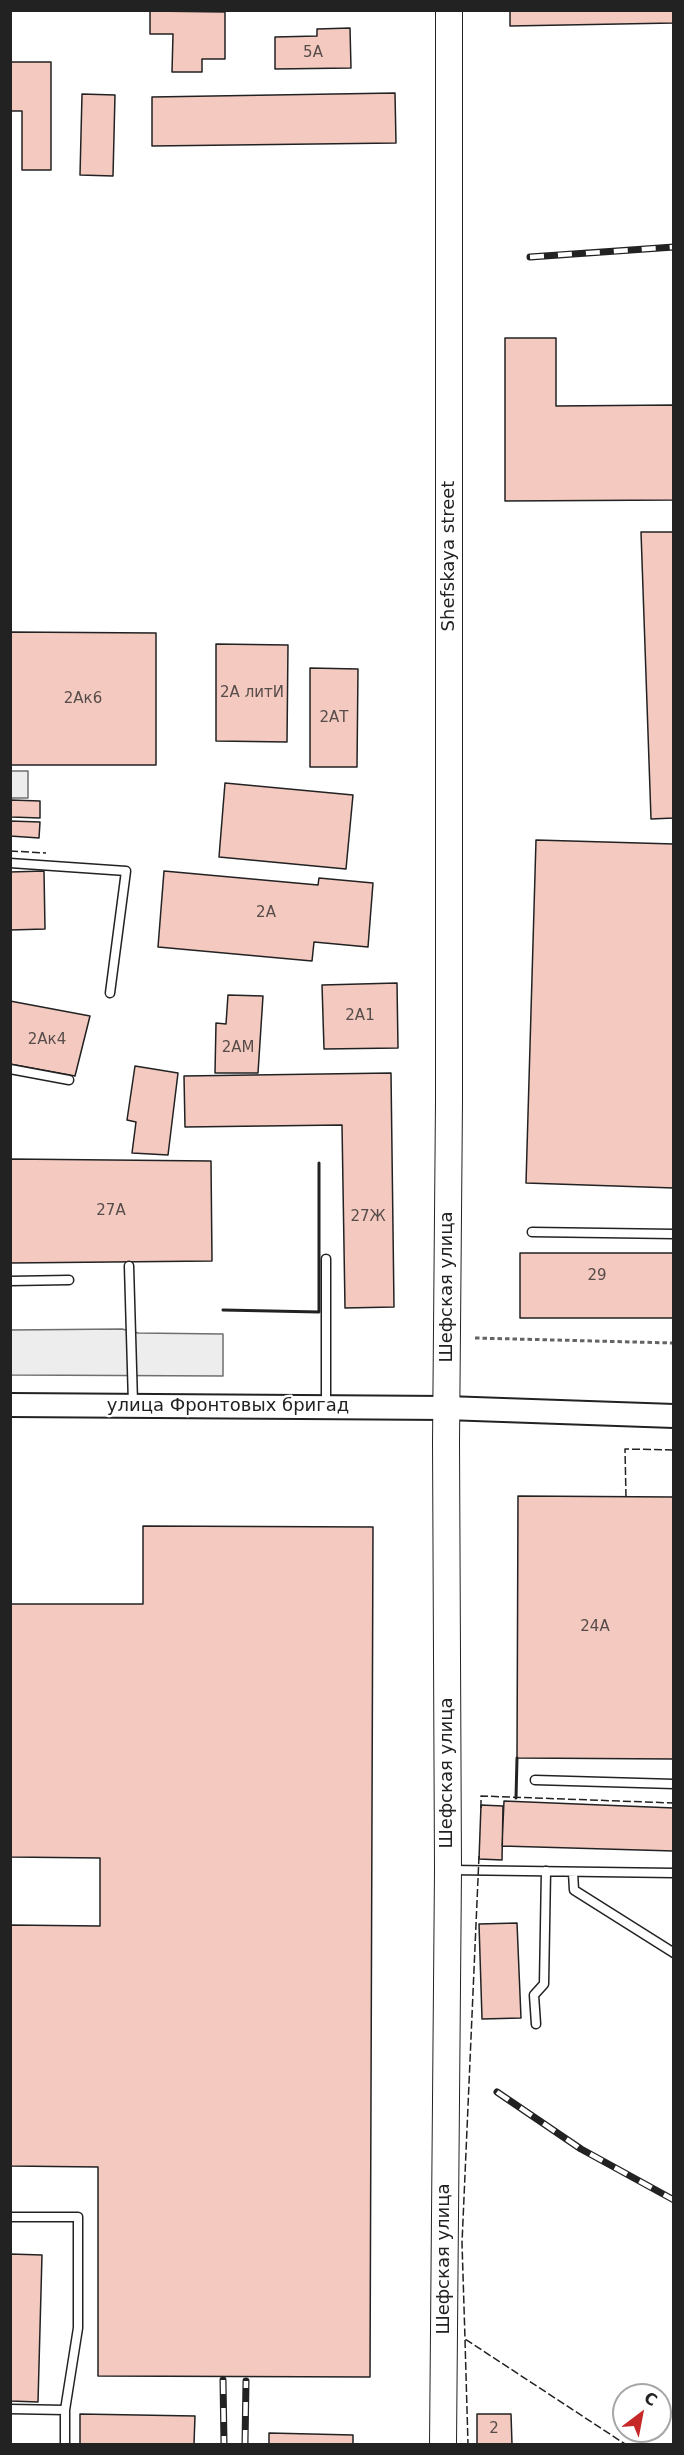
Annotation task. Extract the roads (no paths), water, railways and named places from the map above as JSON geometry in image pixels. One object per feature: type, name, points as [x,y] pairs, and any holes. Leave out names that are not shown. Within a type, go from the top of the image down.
[{"type":"main road","name":"Шефская улица","points":[[443,2445],[448,1870],[446,1408],[449,1101],[449,10]]},
{"type":"main road","name":"улица Фронтовых бригад","points":[[10,1405],[446,1408]]},
{"type":"main road","points":[[446,1408],[674,1416]]},
{"type":"lane","points":[[10,863],[126,871],[110,993]]},
{"type":"lane","points":[[10,1069],[69,1080]]},
{"type":"lane","points":[[532,1233],[674,1234]]},
{"type":"lane","points":[[326,1259],[326,1407]]},
{"type":"lane","points":[[129,1266],[133,1406]]},
{"type":"lane","points":[[10,1281],[69,1280]]},
{"type":"lane","points":[[535,1780],[674,1784]]},
{"type":"lane","points":[[448,1870],[674,1874]]},
{"type":"lane","points":[[536,2024],[534,1995],[544,1984],[546,1871]]},
{"type":"lane","points":[[573,1872],[573,1890],[674,1953]]},
{"type":"lane","points":[[10,2217],[78,2217],[78,2328],[65,2410],[65,2445]]},
{"type":"lane","points":[[10,2409],[65,2410]]},
{"type":"railway","points":[[530,257],[674,247]]},
{"type":"railway","points":[[497,2092],[581,2149],[674,2200]]},
{"type":"railway","points":[[223,2380],[224,2444]]},
{"type":"railway","points":[[245,2444],[246,2381]]}]
